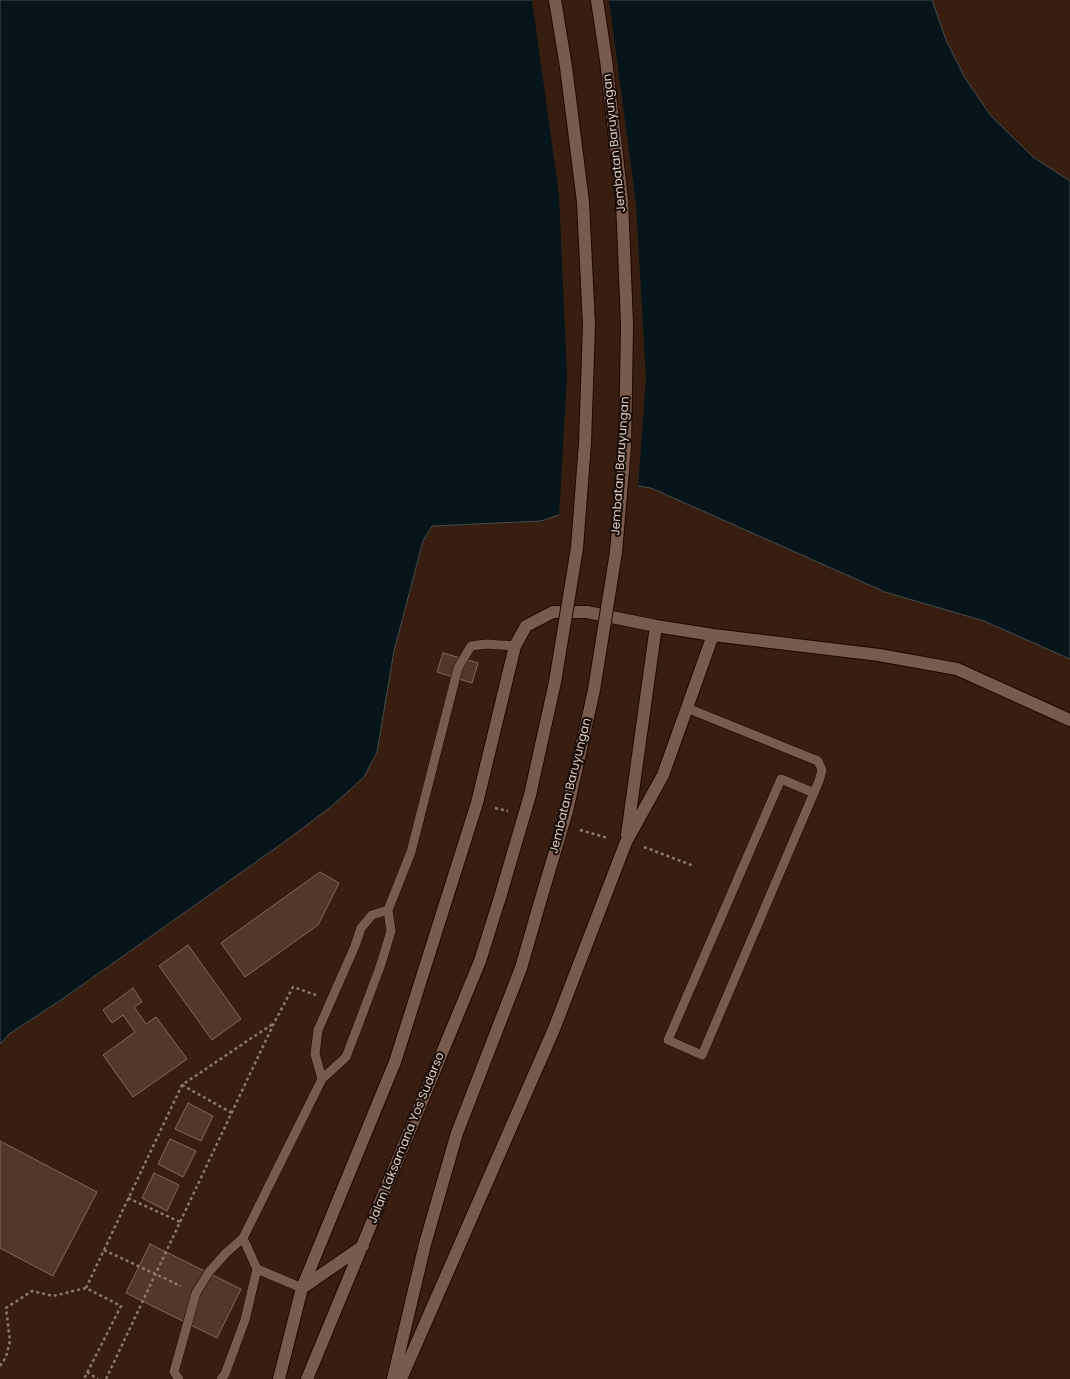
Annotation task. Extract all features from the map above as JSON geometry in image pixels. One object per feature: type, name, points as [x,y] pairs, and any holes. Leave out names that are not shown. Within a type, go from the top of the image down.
[{"type":"main road","name":"Jalan Laksamana Yos Sudarso","points":[[307,1379],[480,961],[530,795],[555,682],[577,548],[585,442],[589,325],[582,202],[566,68],[555,0]]},
{"type":"main road","name":"Jembatan Baruyungan","points":[[393,1379],[425,1244],[457,1133],[521,968],[566,811],[594,690],[616,552],[625,446],[627,325],[622,200],[606,60],[597,0]]},
{"type":"main road","points":[[279,1379],[302,1288],[395,1062],[478,803],[515,646],[526,626],[553,612],[587,612],[656,626],[713,635],[879,655],[957,669],[1070,720]]},
{"type":"main road","points":[[626,842],[656,626]]},
{"type":"main road","points":[[401,1379],[554,1029],[626,842],[663,775],[713,635]]},
{"type":"main road","points":[[302,1288],[363,1246]]},
{"type":"lane","points":[[179,1379],[174,1372],[196,1293],[209,1272],[226,1253],[243,1238],[322,1079],[346,1057],[380,967],[391,931],[388,910],[411,852],[458,668],[471,646],[486,644],[515,646]]},
{"type":"lane","points":[[687,708],[818,761],[822,770],[814,793],[702,1054],[668,1040],[781,779],[814,793]]},
{"type":"lane","points":[[322,1079],[315,1054],[318,1030],[355,946],[361,928],[372,915],[388,910]]},
{"type":"lane","points":[[221,1379],[225,1374],[245,1320],[257,1269],[243,1238]]},
{"type":"lane","points":[[257,1269],[302,1288]]},
{"type":"path","points":[[478,803],[514,813]]},
{"type":"path","points":[[574,828],[648,848],[694,866]]},
{"type":"path","points":[[106,1379],[274,1023],[293,987],[332,1000]]},
{"type":"path","points":[[86,1288],[182,1085],[274,1023]]},
{"type":"path","points":[[182,1085],[232,1113]]},
{"type":"path","points":[[128,1198],[180,1222]]},
{"type":"path","points":[[104,1250],[196,1293]]},
{"type":"path","points":[[0,1366],[6,1357],[10,1341],[6,1308],[32,1291],[53,1296],[86,1288],[121,1306],[84,1379]]},
{"type":"path","points":[[87,1372],[98,1379]]},
{"type":"shaded area","points":[[0,0],[932,0],[946,40],[965,78],[991,116],[1033,157],[1070,181],[1070,659],[984,621],[885,592],[651,488],[627,484],[570,511],[541,521],[432,526],[423,541],[394,651],[377,752],[364,777],[332,806],[287,840],[61,1000],[9,1034],[0,1044]]},
{"type":"pier","points":[[532,0],[609,0],[636,204],[646,378],[638,488],[627,486],[571,513],[559,517],[567,376],[559,195]]},
{"type":"building","points":[[443,653],[478,663],[472,683],[437,672]]},
{"type":"building","points":[[320,872],[339,883],[318,925],[245,977],[221,943]]},
{"type":"building","points":[[188,945],[241,1019],[212,1040],[159,966]]},
{"type":"building","points":[[133,988],[142,1002],[134,1007],[146,1024],[156,1017],[187,1059],[133,1097],[103,1055],[135,1032],[123,1015],[112,1023],[103,1010]]},
{"type":"building","points":[[188,1103],[213,1116],[201,1141],[175,1129]]},
{"type":"building","points":[[170,1139],[196,1151],[183,1177],[158,1164]]},
{"type":"building","points":[[0,1141],[97,1192],[53,1276],[0,1248]]},
{"type":"building","points":[[154,1173],[179,1185],[167,1211],[142,1198]]},
{"type":"building","points":[[150,1244],[241,1289],[217,1338],[126,1293]]}]
